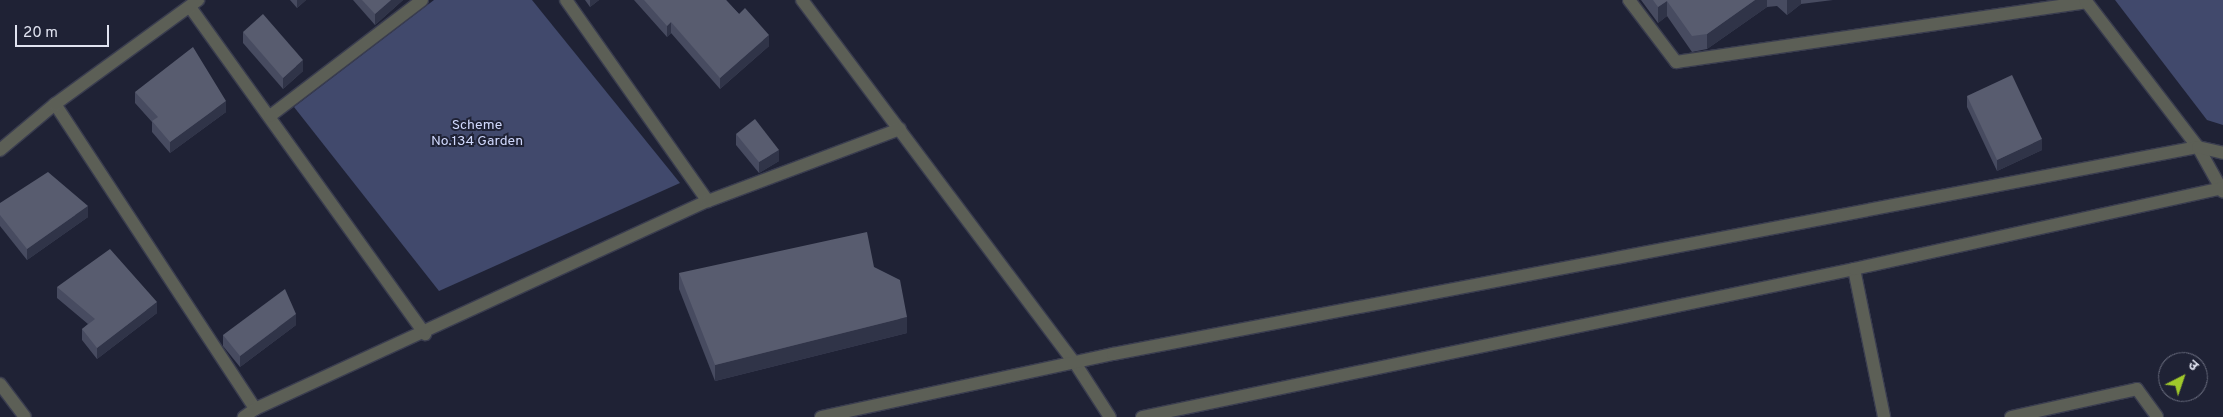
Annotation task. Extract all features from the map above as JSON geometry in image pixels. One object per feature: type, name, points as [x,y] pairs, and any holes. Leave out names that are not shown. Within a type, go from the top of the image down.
[{"type":"street","points":[[270,116],[422,0]]},
{"type":"street","points":[[566,0],[708,201]]},
{"type":"street","points":[[802,0],[1075,363],[1110,417]]},
{"type":"street","points":[[1142,417],[1854,269],[2222,190],[2198,147],[2086,1],[1676,62],[1629,0]]},
{"type":"street","points":[[0,150],[55,104],[194,3],[270,116],[425,334]]},
{"type":"street","points":[[55,104],[255,409]]},
{"type":"street","points":[[244,417],[255,409],[425,334],[708,201],[900,129]]},
{"type":"street","points":[[821,417],[1075,363],[2198,147],[2223,153]]},
{"type":"street","points":[[1854,269],[1884,417]]},
{"type":"street","points":[[0,384],[25,417]]},
{"type":"street","points":[[2011,417],[2137,389],[2157,417]]},
{"type":"green space","name":"Scheme No.134 Garden","points":[[434,0],[532,0],[680,183],[439,291],[294,107]]},
{"type":"green space","points":[[2115,0],[2223,0],[2223,125],[2207,120]]},
{"type":"building","points":[[362,0],[391,0],[375,14]]},
{"type":"building","points":[[644,0],[726,0],[739,14],[745,8],[769,35],[720,78],[671,22],[667,26]]},
{"type":"building","points":[[1653,0],[1755,0],[1707,34],[1692,36],[1667,1],[1658,7]]},
{"type":"building","points":[[263,14],[303,60],[283,78],[243,32]]},
{"type":"building","points":[[193,47],[226,101],[170,142],[152,121],[158,117],[135,92]]},
{"type":"building","points":[[2012,75],[2042,139],[1997,160],[1967,96]]},
{"type":"building","points":[[755,119],[779,150],[759,162],[736,134]]},
{"type":"building","points":[[48,172],[88,206],[27,249],[0,215],[0,203]]},
{"type":"building","points":[[867,232],[874,267],[900,280],[907,317],[715,365],[679,273]]},
{"type":"building","points":[[110,249],[157,302],[97,348],[82,329],[95,319],[57,287]]},
{"type":"building","points":[[285,289],[296,314],[240,356],[223,335]]}]
